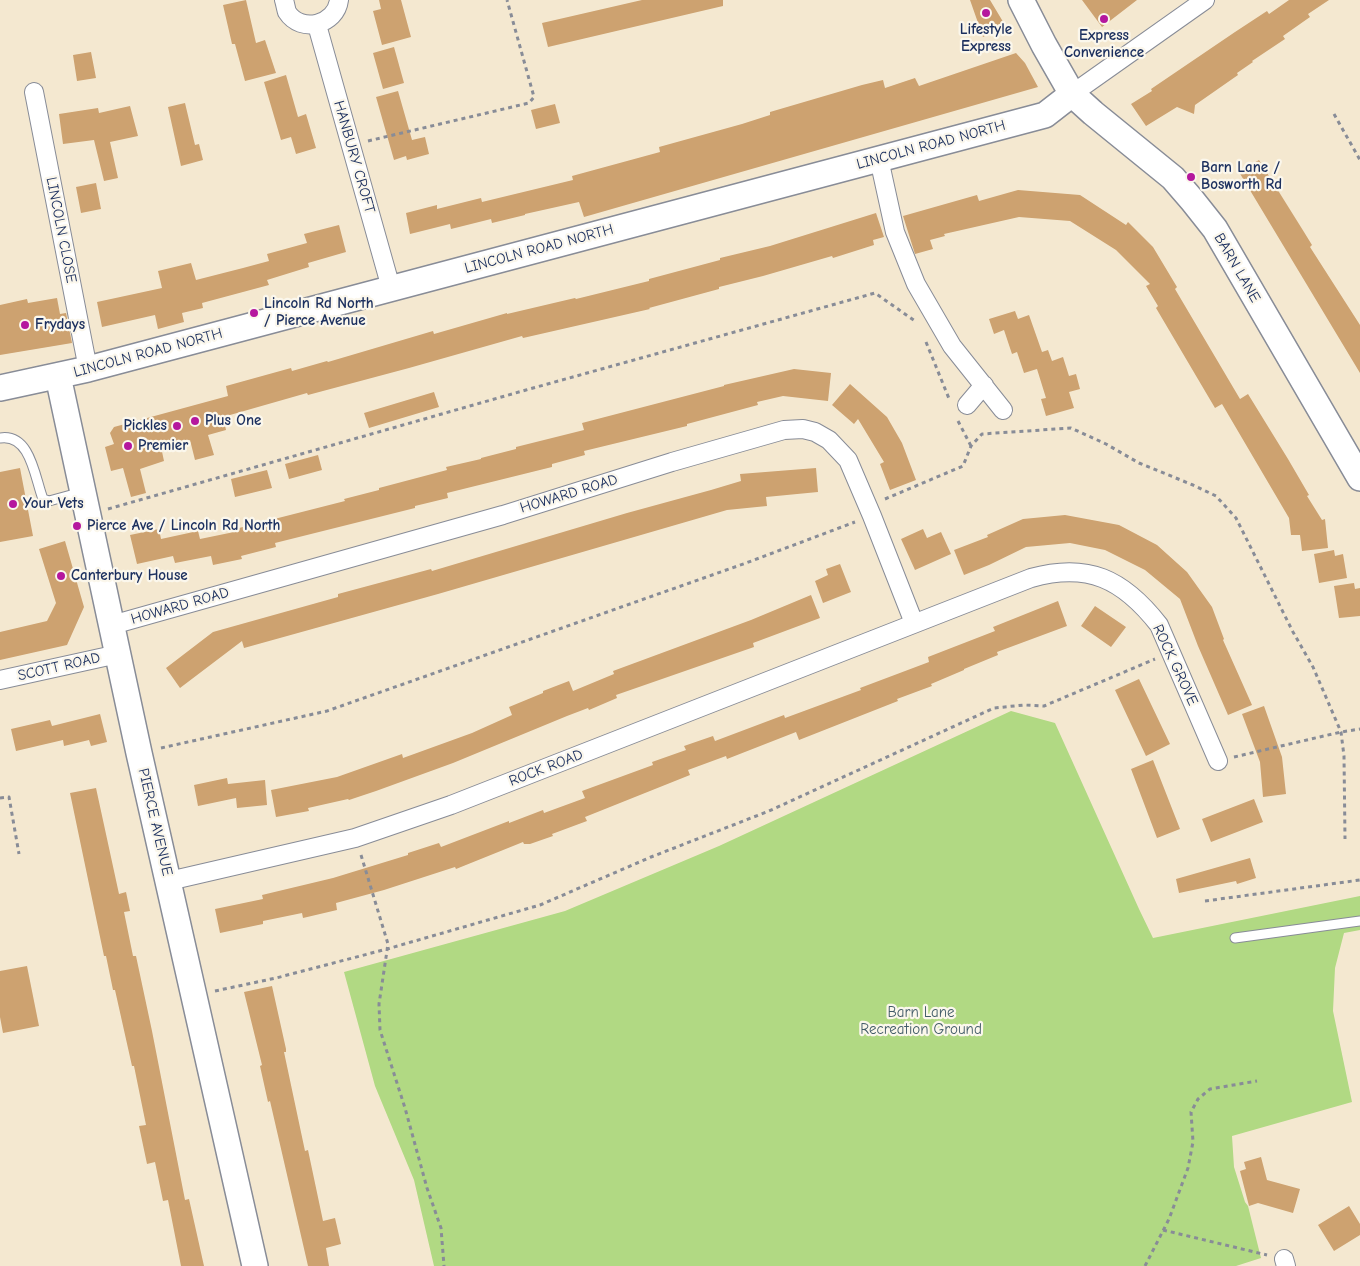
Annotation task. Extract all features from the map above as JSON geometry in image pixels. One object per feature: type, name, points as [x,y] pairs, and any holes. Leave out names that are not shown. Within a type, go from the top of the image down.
[{"type":"street","points":[[284,0],[288,12],[301,23],[317,25],[332,16],[339,0]]},
{"type":"street","name":"BARN LANE","points":[[1021,0],[1072,94],[1173,178],[1215,229],[1360,478]]},
{"type":"street","points":[[1072,94],[1205,0]]},
{"type":"street","name":"HANBURY CROFT","points":[[317,25],[391,288]]},
{"type":"street","name":"LINCOLN CLOSE","points":[[34,92],[88,369]]},
{"type":"street","name":"LINCOLN ROAD NORTH","points":[[0,388],[88,369],[879,160],[1045,114],[1072,94]]},
{"type":"street","points":[[879,160],[895,232],[916,284],[952,346],[1003,410]]},
{"type":"street","name":"PIERCE AVENUE","points":[[58,376],[139,752],[256,1266]]},
{"type":"street","points":[[957,408],[984,385]]},
{"type":"street","name":"HOWARD ROAD","points":[[112,625],[503,515],[672,462],[784,430],[803,429],[815,432],[829,440],[848,460],[870,510],[914,623]]},
{"type":"street","name":"ROCK GROVE","points":[[914,623],[1051,572],[1082,573],[1097,576],[1131,594],[1144,606],[1159,625],[1218,761]]},
{"type":"street","name":"ROCK ROAD","points":[[169,880],[356,838],[451,805],[914,623]]},
{"type":"street","name":"SCOTT ROAD","points":[[0,680],[118,654]]},
{"type":"lane","points":[[0,438],[16,442],[26,450],[31,459],[43,499],[85,503]]},
{"type":"lane","points":[[1235,938],[1360,921]]},
{"type":"path","points":[[351,145],[529,103],[534,97],[507,0]]},
{"type":"path","points":[[1334,114],[1360,160]]},
{"type":"path","points":[[85,503],[526,390],[875,293],[919,324]]},
{"type":"path","points":[[923,333],[957,408],[971,446]]},
{"type":"path","points":[[139,752],[327,711],[746,563],[870,510],[963,466],[971,446],[982,434],[1071,428],[1106,444],[1139,463],[1216,496],[1236,518],[1293,632],[1313,667],[1341,732],[1344,756],[1346,839]]},
{"type":"path","points":[[195,995],[276,978],[387,949],[540,905],[651,856],[770,811],[994,708],[1024,705],[1044,706],[1171,652]]},
{"type":"path","points":[[1218,761],[1360,729]]},
{"type":"path","points":[[0,798],[9,797],[19,854]]},
{"type":"path","points":[[356,838],[388,944],[378,1004],[380,1030],[440,1228],[444,1266]]},
{"type":"path","points":[[1205,901],[1360,880]]},
{"type":"path","points":[[1145,1266],[1169,1219],[1188,1168],[1193,1142],[1191,1112],[1198,1098],[1210,1089],[1257,1081]]},
{"type":"path","points":[[1163,1230],[1285,1262]]},
{"type":"green space","name":"Barn Lane Recreation Ground","points":[[1011,711],[1055,723],[1153,938],[1360,896],[1360,930],[1344,933],[1335,968],[1333,1011],[1352,1102],[1232,1136],[1234,1167],[1248,1206],[1261,1258],[1236,1266],[434,1266],[414,1180],[375,1086],[344,972],[565,911],[719,846]]},
{"type":"building","points":[[246,0],[256,43],[265,40],[276,73],[245,81],[235,44],[232,44],[223,5]]},
{"type":"building","points":[[379,0],[401,0],[411,37],[382,45],[373,11],[381,9]]},
{"type":"building","points":[[642,0],[723,0],[723,6],[548,47],[542,23]]},
{"type":"building","name":"Lifestyle Express","points":[[970,0],[990,0],[1005,25],[983,37]]},
{"type":"building","name":"Express Convenience","points":[[1082,0],[1137,0],[1102,27]]},
{"type":"building","points":[[1289,0],[1329,0],[1308,14],[1310,17],[1283,36],[1285,39],[1252,61],[1237,73],[1238,75],[1195,105],[1194,114],[1177,107],[1146,126],[1131,104],[1235,32],[1267,11],[1269,14]]},
{"type":"building","points":[[394,47],[404,83],[383,89],[373,53]]},
{"type":"building","points":[[91,52],[96,78],[77,81],[73,55]]},
{"type":"building","points":[[1016,53],[1025,63],[1038,87],[584,217],[579,202],[492,223],[491,219],[451,229],[450,224],[410,234],[406,213],[437,205],[437,209],[481,198],[482,202],[573,180],[572,176],[660,152],[659,147],[742,124],[770,115],[770,112],[862,85],[883,80],[885,88],[915,78],[919,86]]},
{"type":"building","points":[[286,75],[298,117],[306,114],[316,148],[296,154],[291,137],[281,140],[264,82]]},
{"type":"building","points":[[398,91],[412,140],[425,137],[429,154],[407,160],[406,156],[394,160],[376,97]]},
{"type":"building","points":[[185,103],[195,145],[199,144],[203,160],[181,166],[168,107]]},
{"type":"building","points":[[555,104],[560,123],[536,129],[531,110]]},
{"type":"building","points":[[130,106],[138,136],[110,142],[118,178],[104,181],[94,140],[63,144],[59,114],[98,108],[99,113]]},
{"type":"building","points":[[1259,160],[1312,245],[1310,247],[1360,325],[1360,373],[1239,172]]},
{"type":"building","points":[[96,183],[101,209],[81,213],[76,187]]},
{"type":"building","points":[[1018,190],[1080,195],[1126,225],[1128,222],[1153,247],[1177,287],[1175,289],[1240,399],[1248,394],[1309,495],[1307,496],[1322,520],[1325,519],[1328,548],[1302,551],[1300,535],[1291,535],[1289,518],[1222,404],[1215,408],[1156,308],[1158,306],[1146,286],[1150,284],[1116,250],[1070,221],[1019,217],[944,234],[945,236],[930,240],[933,249],[915,254],[903,216],[977,195],[979,201]]},
{"type":"building","points":[[876,213],[884,237],[873,240],[874,245],[833,258],[832,256],[719,287],[719,289],[650,309],[523,338],[522,336],[223,417],[226,430],[208,435],[214,455],[195,460],[190,440],[161,447],[164,461],[140,469],[146,493],[131,497],[123,468],[111,471],[105,447],[114,444],[110,433],[114,427],[228,396],[226,386],[291,368],[292,371],[328,362],[433,331],[434,334],[507,313],[576,299],[649,281],[649,279],[720,260],[720,258],[770,246]]},
{"type":"building","points":[[339,225],[346,252],[308,263],[309,267],[267,280],[269,285],[202,303],[203,308],[182,313],[184,322],[158,329],[155,315],[102,327],[97,302],[162,288],[158,271],[191,263],[196,280],[269,261],[267,254],[307,243],[304,234]]},
{"type":"building","points":[[57,298],[60,314],[66,313],[72,343],[0,355],[0,305],[27,299],[28,303]]},
{"type":"building","points":[[1015,311],[1018,319],[1029,315],[1042,352],[1048,350],[1052,361],[1063,357],[1069,376],[1076,374],[1080,389],[1069,392],[1074,408],[1046,416],[1041,399],[1046,398],[1037,369],[1024,373],[1017,352],[1012,354],[1004,330],[994,334],[989,319]]},
{"type":"building","points":[[794,369],[831,373],[828,401],[783,396],[757,402],[758,405],[687,424],[687,426],[584,451],[585,455],[552,464],[552,467],[447,493],[448,498],[415,506],[415,508],[275,543],[276,547],[241,556],[242,559],[213,565],[211,556],[175,563],[173,556],[137,564],[130,535],[159,529],[161,539],[198,531],[200,539],[239,531],[239,528],[345,501],[344,499],[379,490],[379,488],[447,470],[446,467],[584,430],[582,423],[724,385]]},
{"type":"building","points":[[850,384],[887,417],[902,443],[916,480],[890,490],[880,464],[884,462],[858,419],[854,424],[832,405]]},
{"type":"building","points":[[434,392],[439,407],[369,428],[364,413]]},
{"type":"building","points":[[318,455],[322,470],[289,479],[285,464]]},
{"type":"building","name":"Your Vets","points":[[20,468],[33,536],[0,542],[0,472]]},
{"type":"building","points":[[816,468],[818,492],[766,497],[767,506],[727,510],[244,648],[242,641],[180,688],[166,668],[213,632],[338,597],[338,594],[431,569],[432,571],[711,490],[741,481],[740,474]]},
{"type":"building","points":[[267,470],[272,488],[235,497],[231,479]]},
{"type":"building","points":[[1065,515],[1119,525],[1157,545],[1187,572],[1212,607],[1223,640],[1252,705],[1228,715],[1180,599],[1145,570],[1105,550],[1070,543],[1026,547],[964,575],[954,550],[988,537],[987,535],[1023,519]]},
{"type":"building","points":[[923,529],[927,538],[941,532],[951,554],[915,570],[901,539]]},
{"type":"building","name":"Canterbury House","points":[[65,541],[84,607],[67,645],[0,660],[0,632],[47,621],[56,603],[39,549]]},
{"type":"building","points":[[1334,550],[1335,556],[1343,554],[1347,578],[1319,583],[1314,554]]},
{"type":"building","points":[[840,564],[851,592],[823,603],[815,581],[828,575],[826,569]]},
{"type":"building","points":[[1354,583],[1355,589],[1360,588],[1360,616],[1339,618],[1334,586]]},
{"type":"building","points":[[811,595],[820,618],[753,643],[754,647],[616,695],[617,698],[589,710],[588,708],[453,763],[376,791],[349,800],[308,808],[309,811],[276,817],[271,790],[337,777],[402,754],[403,758],[472,733],[512,715],[509,707],[543,693],[543,691],[569,681],[573,691],[614,674],[613,671],[751,620]]},
{"type":"building","points":[[1058,601],[1067,626],[997,652],[998,655],[931,684],[932,686],[897,699],[898,701],[799,740],[796,732],[727,759],[726,756],[688,770],[690,775],[585,817],[587,821],[530,844],[524,844],[523,842],[456,869],[455,867],[336,903],[337,910],[303,918],[302,913],[220,933],[215,909],[263,899],[262,895],[333,878],[408,855],[408,853],[439,843],[441,847],[509,821],[509,823],[543,810],[544,813],[585,798],[582,791],[653,765],[652,762],[686,750],[684,746],[713,736],[715,741],[784,715],[785,718],[861,690],[860,688],[929,662],[928,657],[995,631],[993,627]]},
{"type":"building","points":[[1095,606],[1126,627],[1111,647],[1081,626]]},
{"type":"building","points":[[1139,679],[1170,744],[1146,756],[1115,690]]},
{"type":"building","points":[[1264,706],[1282,757],[1286,794],[1263,797],[1260,762],[1242,714]]},
{"type":"building","points":[[100,714],[107,742],[91,746],[89,740],[64,746],[63,740],[16,751],[11,729],[50,720],[52,726]]},
{"type":"building","points":[[1153,760],[1180,829],[1157,838],[1131,769]]},
{"type":"building","points":[[227,778],[228,784],[265,780],[267,805],[237,808],[236,798],[198,806],[194,785]]},
{"type":"building","points":[[96,788],[119,894],[126,892],[130,911],[124,912],[133,956],[136,956],[152,1031],[185,1200],[189,1199],[204,1266],[181,1266],[168,1200],[163,1201],[155,1162],[147,1164],[139,1126],[146,1125],[134,1066],[132,1066],[106,956],[104,956],[70,793]]},
{"type":"building","points":[[1254,799],[1263,822],[1211,842],[1202,819]]},
{"type":"building","points":[[1250,858],[1256,878],[1237,884],[1236,881],[1179,893],[1176,879]]},
{"type":"building","points":[[27,966],[39,1026],[3,1033],[0,1017],[0,971]]},
{"type":"building","points":[[272,986],[305,1151],[308,1150],[323,1221],[335,1218],[341,1244],[326,1248],[329,1266],[308,1266],[270,1101],[268,1102],[260,1066],[262,1065],[244,992]]},
{"type":"building","points":[[1261,1157],[1267,1180],[1300,1189],[1293,1213],[1258,1203],[1249,1206],[1240,1171],[1246,1169],[1244,1162]]},
{"type":"building","points":[[1349,1206],[1360,1224],[1360,1235],[1334,1251],[1318,1225]]},
{"type":"place","name":"Lifestyle Express","points":[[986,13]]},
{"type":"place","name":"Express Convenience","points":[[1104,19]]},
{"type":"place","name":"Barn Lane / Bosworth Rd","points":[[1191,177]]},
{"type":"place","name":"Lincoln Rd North / Pierce Avenue","points":[[254,313]]},
{"type":"place","name":"Frydays","points":[[25,325]]},
{"type":"place","name":"Plus One","points":[[195,421]]},
{"type":"place","name":"Pickles","points":[[177,426]]},
{"type":"place","name":"Premier","points":[[128,446]]},
{"type":"place","name":"Your Vets","points":[[13,504]]},
{"type":"place","name":"Pierce Ave / Lincoln Rd North","points":[[77,526]]},
{"type":"place","name":"Canterbury House","points":[[61,576]]}]
